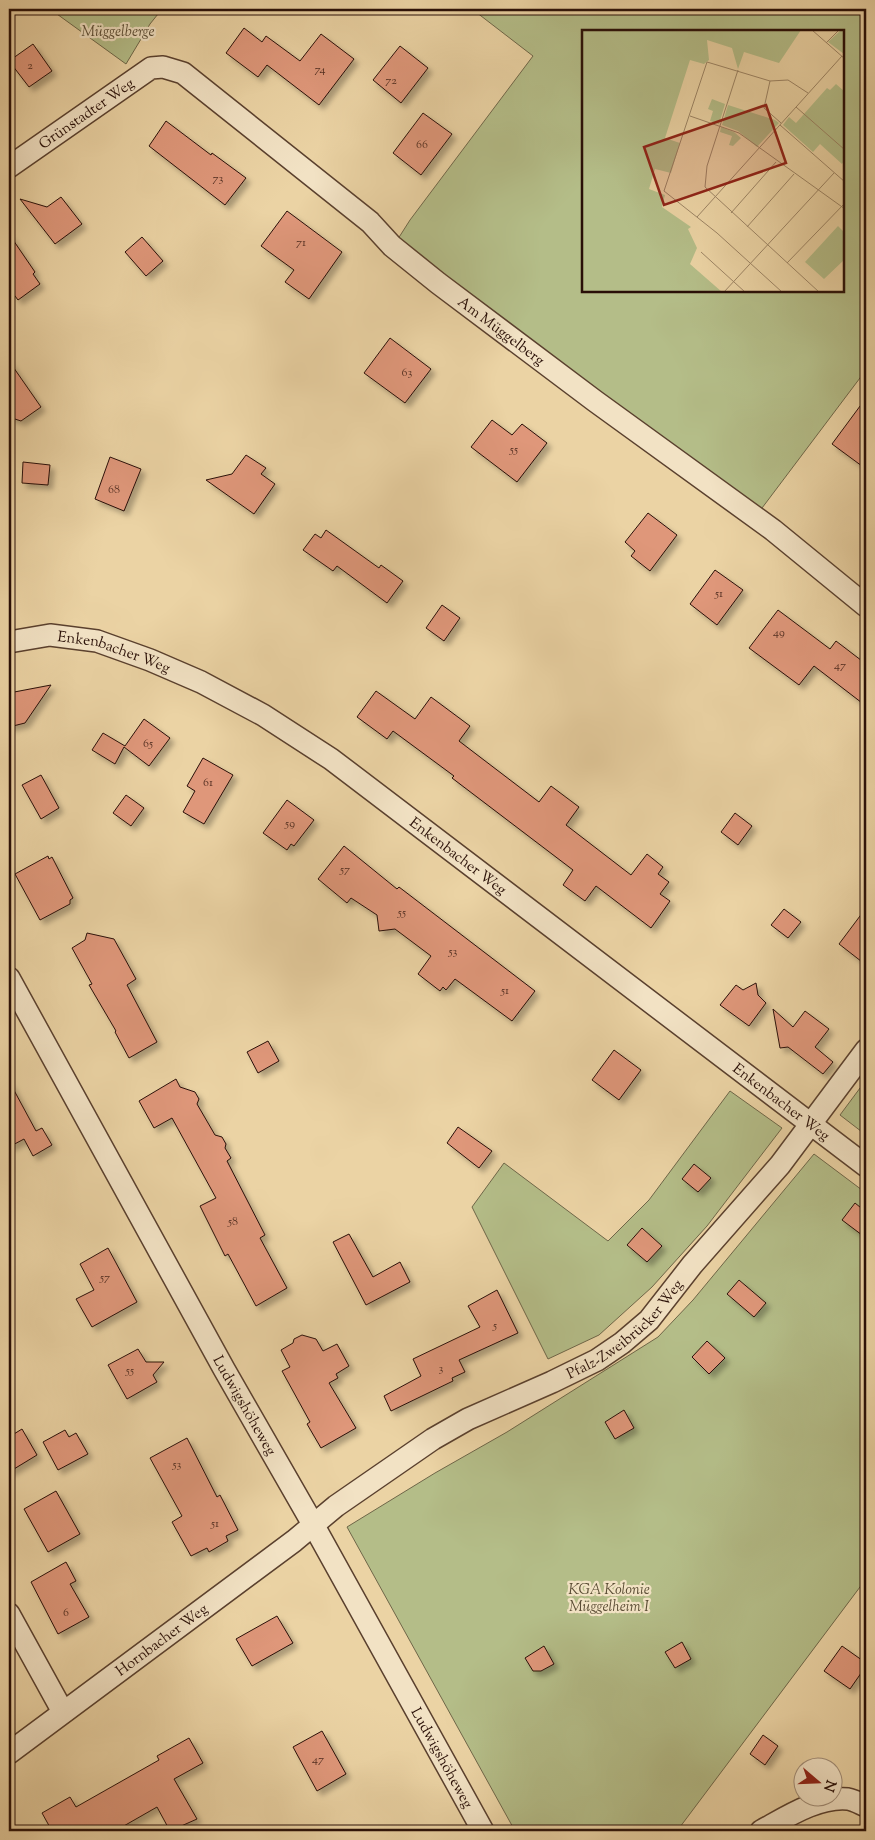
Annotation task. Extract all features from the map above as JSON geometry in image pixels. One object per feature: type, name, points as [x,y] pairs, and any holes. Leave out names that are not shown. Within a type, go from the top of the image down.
[{"type":"street","name":"Am Müggelberg","points":[[138,76],[151,68],[163,67],[183,73],[370,222],[392,246],[438,283],[773,530],[866,606]]},
{"type":"street","name":"Grünstadter Weg","points":[[9,167],[138,76]]},
{"type":"street","name":"Enkenbacher Weg","points":[[9,642],[50,635],[96,641],[150,660],[201,682],[263,715],[331,759],[812,1123],[866,1166]]},
{"type":"street","name":"Ludwigshöheweg","points":[[9,978],[224,1369],[314,1526],[483,1831]]},
{"type":"street","name":"Pfalz-Zweibrücker Weg","points":[[314,1526],[336,1506],[433,1438],[468,1419],[589,1364],[622,1343],[649,1320],[692,1265],[780,1166],[866,1050]]},
{"type":"street","name":"Hornbacher Weg","points":[[9,1752],[314,1526]]},
{"type":"street","points":[[9,1614],[63,1712]]},
{"type":"street","points":[[760,1831],[802,1808],[825,1802],[848,1799],[866,1806]]},
{"type":"green space","name":"Müggelberge","points":[[50,9],[162,9],[150,24],[126,64]]},
{"type":"green space","points":[[472,9],[866,9],[866,370],[759,512],[396,242],[410,220],[533,56]]},
{"type":"green space","points":[[866,1080],[866,1135],[840,1115]]},
{"type":"green space","points":[[730,1091],[782,1128],[707,1226],[652,1287],[599,1335],[548,1359],[472,1207],[504,1163],[608,1241],[649,1200]]},
{"type":"green space","name":"KGA Kolonie Müggelheim I","points":[[814,1154],[866,1193],[866,1579],[677,1831],[515,1831],[347,1527],[435,1473],[507,1432],[658,1337],[693,1300]]},
{"type":"building","points":[[244,28],[262,42],[266,36],[300,61],[321,34],[354,59],[319,105],[267,65],[258,77],[226,53]]},
{"type":"building","points":[[33,44],[52,71],[29,87],[9,61]]},
{"type":"building","points":[[400,46],[428,68],[401,103],[373,80]]},
{"type":"building","points":[[423,113],[452,134],[421,175],[393,153]]},
{"type":"building","points":[[166,121],[211,155],[212,153],[246,178],[225,205],[149,146]]},
{"type":"building","points":[[61,197],[82,224],[55,244],[20,199],[47,207]]},
{"type":"building","points":[[287,211],[342,252],[309,299],[285,282],[294,270],[261,246]]},
{"type":"building","points":[[9,234],[35,272],[33,274],[40,284],[18,300],[9,288]]},
{"type":"building","points":[[142,237],[163,261],[146,276],[125,252]]},
{"type":"building","points":[[390,338],[431,369],[405,403],[364,373]]},
{"type":"building","points":[[9,361],[41,407],[21,421],[9,417]]},
{"type":"building","points":[[866,398],[866,469],[832,444]]},
{"type":"building","points":[[492,420],[512,435],[522,424],[547,443],[517,482],[471,447]]},
{"type":"building","points":[[246,455],[266,468],[261,474],[275,484],[254,514],[206,480],[232,474]]},
{"type":"building","points":[[110,457],[141,469],[124,511],[95,499]]},
{"type":"building","points":[[23,462],[50,465],[48,485],[22,483]]},
{"type":"building","points":[[648,513],[677,535],[650,571],[631,556],[635,551],[625,542]]},
{"type":"building","points":[[326,530],[379,568],[381,565],[403,581],[387,603],[337,566],[333,571],[303,550],[315,534],[321,538]]},
{"type":"building","points":[[715,570],[743,590],[717,625],[690,604]]},
{"type":"building","points":[[442,605],[460,618],[444,641],[426,628]]},
{"type":"building","points":[[778,610],[830,649],[836,641],[866,664],[866,706],[814,666],[799,685],[749,648]]},
{"type":"building","points":[[51,685],[25,723],[9,727],[9,693]]},
{"type":"building","points":[[376,691],[415,719],[431,697],[470,726],[459,741],[539,802],[551,786],[579,807],[566,825],[631,875],[647,854],[663,867],[658,874],[669,882],[660,894],[670,901],[651,928],[596,886],[585,901],[563,885],[573,870],[452,778],[454,776],[393,731],[387,739],[357,717]]},
{"type":"building","points":[[144,719],[170,738],[149,766],[124,747],[115,764],[92,750],[103,733],[125,746]]},
{"type":"building","points":[[203,758],[233,775],[204,824],[183,812],[195,791],[187,786]]},
{"type":"building","points":[[41,775],[59,808],[41,819],[22,785]]},
{"type":"building","points":[[126,795],[144,808],[131,826],[113,813]]},
{"type":"building","points":[[287,800],[314,820],[294,846],[291,844],[287,850],[263,833]]},
{"type":"building","points":[[735,813],[752,826],[738,845],[721,832]]},
{"type":"building","points":[[344,846],[397,889],[399,887],[535,991],[512,1021],[455,979],[446,990],[443,987],[440,991],[418,974],[431,956],[395,929],[379,931],[377,915],[351,898],[347,903],[318,879]]},
{"type":"building","points":[[48,856],[49,859],[52,857],[73,898],[70,900],[70,904],[40,920],[15,874]]},
{"type":"building","points":[[866,908],[866,965],[839,944]]},
{"type":"building","points":[[784,909],[801,922],[788,938],[771,925]]},
{"type":"building","points":[[87,933],[114,939],[136,979],[127,985],[157,1042],[129,1058],[116,1031],[89,985],[92,984],[72,948],[85,940]]},
{"type":"building","points":[[756,983],[758,995],[766,1003],[749,1026],[720,1005],[736,985],[743,990]]},
{"type":"building","points":[[773,1009],[793,1027],[805,1011],[829,1029],[815,1047],[833,1062],[823,1074],[788,1047],[780,1048]]},
{"type":"building","points":[[268,1041],[279,1061],[258,1073],[247,1052]]},
{"type":"building","points":[[614,1050],[641,1070],[619,1100],[592,1080]]},
{"type":"building","points":[[176,1079],[180,1087],[195,1092],[199,1099],[197,1104],[215,1135],[222,1137],[226,1144],[225,1148],[231,1158],[227,1161],[265,1235],[260,1238],[287,1288],[256,1306],[228,1254],[225,1256],[200,1206],[216,1198],[172,1118],[154,1128],[139,1101]]},
{"type":"building","points":[[9,1081],[36,1131],[42,1128],[52,1145],[33,1156],[24,1139],[9,1147]]},
{"type":"building","points":[[458,1127],[492,1151],[479,1168],[447,1143]]},
{"type":"building","points":[[694,1164],[711,1178],[698,1192],[682,1179]]},
{"type":"building","points":[[855,1203],[866,1212],[866,1238],[842,1220]]},
{"type":"building","points":[[642,1228],[662,1246],[647,1262],[627,1245]]},
{"type":"building","points":[[349,1234],[373,1277],[400,1262],[410,1282],[366,1305],[333,1242]]},
{"type":"building","points":[[108,1248],[137,1302],[92,1327],[76,1299],[94,1290],[80,1264]]},
{"type":"building","points":[[739,1280],[766,1303],[754,1317],[727,1294]]},
{"type":"building","points":[[497,1290],[518,1333],[459,1360],[465,1372],[452,1378],[453,1381],[391,1411],[384,1396],[421,1376],[413,1359],[480,1327],[468,1306]]},
{"type":"building","points":[[302,1335],[316,1339],[323,1351],[337,1344],[349,1366],[336,1374],[338,1378],[329,1383],[356,1428],[321,1448],[307,1424],[310,1422],[282,1371],[290,1367],[281,1350]]},
{"type":"building","points":[[707,1341],[725,1358],[709,1374],[692,1357]]},
{"type":"building","points":[[138,1349],[146,1362],[164,1362],[153,1375],[157,1382],[127,1399],[108,1365]]},
{"type":"building","points":[[624,1410],[634,1428],[615,1439],[605,1422]]},
{"type":"building","points":[[22,1429],[37,1455],[9,1472],[9,1437]]},
{"type":"building","points":[[65,1430],[69,1437],[76,1433],[88,1454],[58,1470],[43,1442]]},
{"type":"building","points":[[187,1438],[217,1497],[220,1495],[238,1530],[226,1536],[228,1541],[209,1552],[207,1548],[191,1556],[172,1522],[182,1516],[150,1458]]},
{"type":"building","points":[[56,1491],[80,1534],[48,1552],[24,1509]]},
{"type":"building","points":[[66,1562],[76,1581],[70,1584],[89,1617],[58,1634],[31,1582]]},
{"type":"building","points":[[277,1616],[293,1643],[252,1666],[236,1639]]},
{"type":"building","points":[[682,1642],[691,1659],[675,1668],[665,1652]]},
{"type":"building","points":[[544,1646],[554,1664],[541,1671],[533,1671],[525,1658]]},
{"type":"building","points":[[842,1646],[866,1663],[866,1666],[850,1689],[824,1671]]},
{"type":"building","points":[[322,1731],[346,1774],[317,1791],[293,1747]]},
{"type":"building","points":[[763,1735],[778,1746],[765,1765],[750,1754]]},
{"type":"building","points":[[189,1738],[203,1763],[174,1779],[197,1819],[170,1831],[157,1807],[115,1831],[52,1831],[42,1813],[70,1797],[76,1807],[159,1760],[157,1756]]}]
